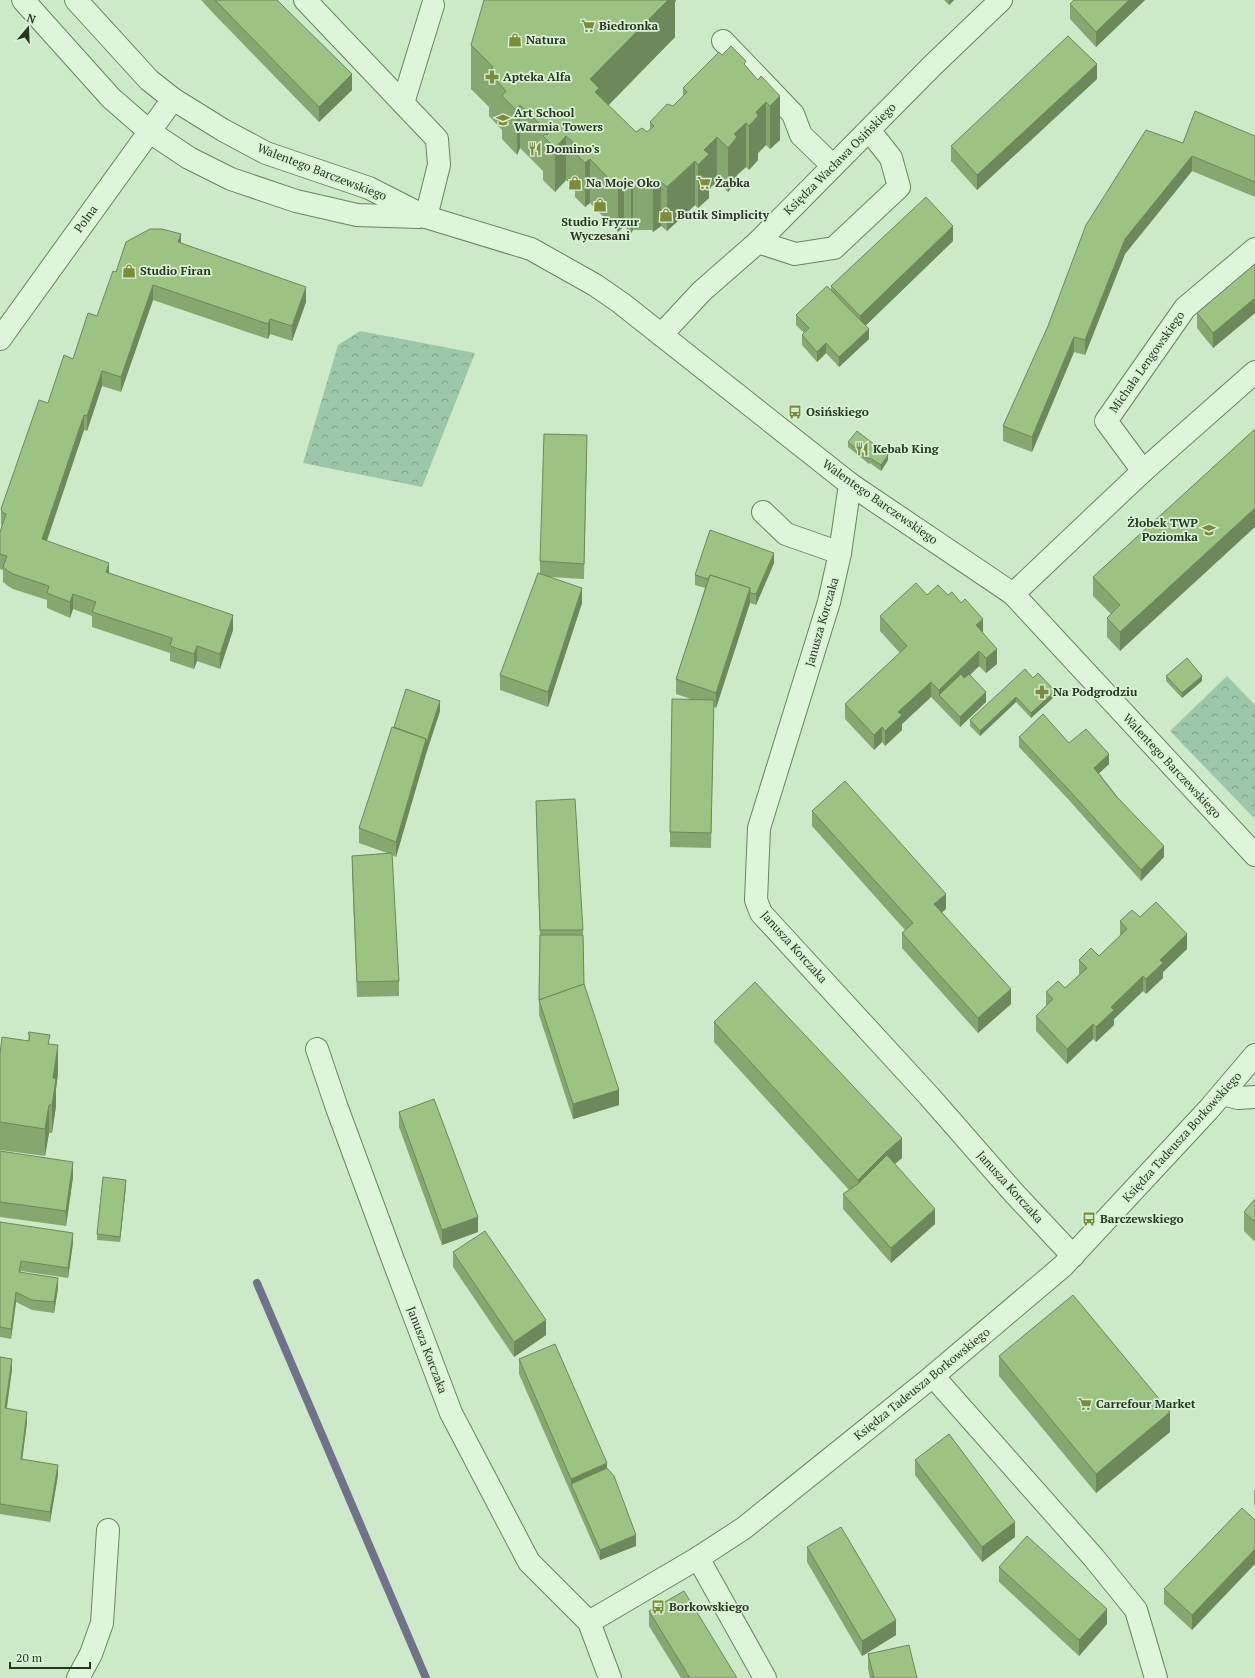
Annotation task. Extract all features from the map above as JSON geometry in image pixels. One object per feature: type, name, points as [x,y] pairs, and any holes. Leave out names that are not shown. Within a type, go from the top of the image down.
[{"type":"street","name":"Walentego Barczewskiego","points":[[23,0],[111,98],[150,132],[189,158],[231,179],[296,201],[357,215],[426,217]]},
{"type":"street","name":"Walentego Barczewskiego","points":[[76,0],[149,80],[173,99],[223,130],[266,152],[369,188],[426,217],[531,249],[595,285],[621,303],[850,484],[1012,594],[1255,855]]},
{"type":"street","points":[[305,0],[437,139],[438,165],[426,217]]},
{"type":"street","name":"Księdza Wacława Osińskiego","points":[[661,335],[702,291],[758,242],[1001,0]]},
{"type":"street","points":[[403,103],[434,5]]},
{"type":"street","points":[[723,41],[793,114],[801,135]]},
{"type":"street","points":[[735,80],[780,125],[801,135],[833,166]]},
{"type":"street","name":"Polna","points":[[0,339],[173,99]]},
{"type":"street","points":[[758,242],[794,254],[834,248],[899,187],[891,158],[869,130]]},
{"type":"street","name":"Michała Lengowskiego","points":[[1143,471],[1106,421],[1185,308],[1255,249]]},
{"type":"street","points":[[1012,594],[1143,471],[1255,372]]},
{"type":"street","name":"Janusza Korczaka","points":[[850,484],[840,553],[829,602],[759,828],[756,900],[761,913],[929,1096],[1013,1192],[1073,1256]]},
{"type":"street","points":[[763,512],[786,534],[840,553]]},
{"type":"street","name":"Janusza Korczaka","points":[[317,1049],[375,1213],[451,1413],[529,1562],[590,1622]]},
{"type":"street","name":"Księdza Tadeusza Borkowskiego","points":[[590,1622],[698,1558],[744,1528],[933,1376],[1063,1266],[1223,1094],[1255,1055]]},
{"type":"street","points":[[1223,1094],[1238,1098],[1255,1097]]},
{"type":"street","points":[[933,1376],[1094,1558],[1136,1610],[1156,1678]]},
{"type":"street","points":[[78,1678],[91,1654],[102,1623],[108,1530]]},
{"type":"street","points":[[698,1558],[765,1678]]},
{"type":"street","points":[[590,1622],[610,1678]]},
{"type":"green space","points":[[360,331],[475,353],[422,487],[303,463],[338,345]]},
{"type":"green space","points":[[1227,676],[1255,705],[1255,816],[1253,817],[1170,731]]},
{"type":"building","points":[[215,0],[277,0],[352,74],[319,107]]},
{"type":"building","points":[[484,0],[668,0],[590,79],[599,88],[595,92],[636,132],[642,128],[647,132],[654,126],[650,122],[667,104],[673,106],[687,92],[683,88],[719,52],[722,55],[731,46],[746,61],[744,64],[758,80],[761,76],[780,96],[770,106],[766,102],[756,112],[758,116],[749,126],[746,123],[734,134],[737,137],[728,148],[717,137],[704,150],[709,154],[698,165],[695,161],[667,187],[661,182],[653,188],[652,186],[633,186],[631,189],[624,182],[618,188],[590,159],[585,163],[575,153],[580,149],[566,136],[555,148],[543,136],[549,133],[520,105],[517,111],[502,96],[506,91],[489,72],[493,67],[471,45]]},
{"type":"building","points":[[1074,0],[1129,0],[1096,32],[1070,4]]},
{"type":"building","points":[[1068,36],[1097,64],[977,175],[951,146]]},
{"type":"building","points":[[1195,111],[1255,136],[1255,182],[1192,156],[1125,239],[1085,340],[1074,337],[1032,437],[1003,426],[1048,326],[1086,225],[1146,130],[1183,143]]},
{"type":"building","points":[[926,197],[953,226],[860,316],[831,286]]},
{"type":"building","points":[[150,229],[162,229],[181,234],[178,242],[306,287],[292,326],[270,319],[268,324],[153,285],[121,377],[102,371],[87,416],[84,415],[42,539],[109,563],[106,572],[233,615],[220,654],[197,646],[194,654],[170,646],[172,638],[92,612],[96,602],[73,594],[70,602],[47,593],[49,586],[13,574],[3,567],[7,556],[0,554],[0,532],[6,514],[3,513],[1,509],[39,400],[48,403],[64,355],[73,359],[88,313],[97,316],[113,271],[116,272],[126,242]]},
{"type":"building","points":[[1255,264],[1255,298],[1213,333],[1197,313]]},
{"type":"building","points":[[827,286],[869,329],[839,357],[826,343],[817,352],[802,335],[809,328],[796,315]]},
{"type":"building","points":[[1255,429],[1255,508],[1120,632],[1107,618],[1120,605],[1093,577]]},
{"type":"building","points":[[857,431],[888,455],[881,465],[870,458],[869,459],[848,442]]},
{"type":"building","points":[[544,434],[587,435],[584,564],[540,561]]},
{"type":"building","points":[[710,530],[774,553],[756,594],[750,593],[750,588],[710,575],[708,579],[695,575]]},
{"type":"building","points":[[538,573],[582,588],[548,692],[500,675]]},
{"type":"building","points":[[710,575],[750,588],[716,693],[676,679]]},
{"type":"building","points":[[916,583],[927,595],[938,585],[948,595],[952,592],[961,603],[965,599],[983,619],[976,625],[997,649],[986,658],[979,651],[939,690],[931,682],[898,712],[902,715],[885,731],[882,727],[874,735],[845,704],[907,646],[880,616]]},
{"type":"building","points":[[1187,658],[1202,676],[1182,693],[1166,676]]},
{"type":"building","points":[[1025,669],[1033,678],[1038,673],[1055,691],[1031,713],[1016,697],[980,731],[970,720]]},
{"type":"building","points":[[961,674],[964,678],[969,674],[986,692],[960,717],[939,695]]},
{"type":"building","points":[[406,689],[440,701],[426,744],[426,739],[394,727]]},
{"type":"building","points":[[672,699],[714,700],[711,833],[670,832]]},
{"type":"building","points":[[1043,714],[1069,743],[1086,729],[1109,754],[1094,768],[1116,796],[1164,846],[1141,870],[1019,737]]},
{"type":"building","points":[[392,727],[426,739],[396,842],[359,828]]},
{"type":"building","points":[[845,781],[946,894],[934,904],[1011,989],[978,1018],[902,933],[913,923],[812,811]]},
{"type":"building","points":[[575,799],[583,930],[540,930],[536,801]]},
{"type":"building","points":[[392,853],[399,981],[357,982],[352,856]]},
{"type":"building","points":[[1156,902],[1187,934],[1160,960],[1163,963],[1146,979],[1143,976],[1111,1007],[1114,1010],[1096,1027],[1093,1024],[1067,1049],[1036,1016],[1053,999],[1046,992],[1058,981],[1065,988],[1087,968],[1079,960],[1091,948],[1099,956],[1127,929],[1120,921],[1132,910],[1140,917]]},
{"type":"building","points":[[540,935],[583,935],[584,984],[539,1000]]},
{"type":"building","points":[[755,982],[902,1138],[858,1180],[714,1022]]},
{"type":"building","points":[[584,984],[619,1090],[573,1104],[539,1000]]},
{"type":"building","points":[[29,1032],[50,1035],[48,1044],[58,1045],[53,1078],[56,1079],[52,1105],[49,1105],[45,1129],[0,1122],[0,1054],[2,1037],[29,1041]]},
{"type":"building","points":[[434,1099],[478,1217],[442,1230],[399,1112]]},
{"type":"building","points":[[0,1151],[73,1162],[66,1211],[0,1202]]},
{"type":"building","points":[[887,1155],[935,1209],[891,1248],[843,1194],[858,1184]]},
{"type":"building","points":[[103,1177],[126,1180],[120,1237],[97,1234]]},
{"type":"building","points":[[1255,1199],[1255,1222],[1244,1212]]},
{"type":"building","points":[[0,1222],[73,1233],[68,1268],[21,1261],[19,1272],[58,1278],[54,1302],[32,1300],[16,1292],[11,1329],[0,1327]]},
{"type":"building","points":[[485,1231],[546,1320],[514,1342],[453,1252]]},
{"type":"building","name":"Carrefour Market","points":[[1073,1295],[1170,1412],[1096,1474],[999,1356]]},
{"type":"building","points":[[555,1344],[607,1463],[571,1479],[519,1359]]},
{"type":"building","points":[[0,1357],[12,1359],[5,1408],[27,1412],[21,1459],[58,1465],[50,1512],[0,1504]]},
{"type":"building","points":[[949,1434],[1015,1522],[982,1547],[915,1460]]},
{"type":"building","points":[[607,1468],[614,1476],[636,1535],[600,1550],[571,1484]]},
{"type":"building","points":[[1242,1508],[1255,1520],[1255,1549],[1192,1615],[1164,1589]]},
{"type":"building","points":[[841,1527],[896,1620],[862,1641],[807,1547]]},
{"type":"building","points":[[1027,1536],[1107,1609],[1079,1640],[999,1567]]},
{"type":"building","points":[[684,1591],[737,1678],[690,1678],[649,1611]]},
{"type":"building","points":[[909,1645],[917,1678],[874,1678],[868,1654]]},
{"type":"waterway","points":[[257,1283],[426,1678]]},
{"type":"place","name":"Biedronka","points":[[588,26]]},
{"type":"place","name":"Natura","points":[[515,40]]},
{"type":"place","name":"Apteka Alfa","points":[[492,77]]},
{"type":"place","name":"Art School Warmia Towers","points":[[503,120]]},
{"type":"place","name":"Domino's","points":[[535,149]]},
{"type":"place","name":"Na Moje Oko","points":[[575,183]]},
{"type":"place","name":"Żabka","points":[[704,183]]},
{"type":"place","name":"Studio Fryzur Wyczesani","points":[[600,205]]},
{"type":"place","name":"Butik Simplicity","points":[[666,215]]},
{"type":"place","name":"Studio Firan","points":[[129,271]]},
{"type":"place","name":"Osińskiego","points":[[795,412]]},
{"type":"place","name":"Kebab King","points":[[862,449]]},
{"type":"place","name":"Żłobek TWP Poziomka","points":[[1209,530]]},
{"type":"place","name":"Na Podgrodziu","points":[[1042,692]]},
{"type":"place","name":"Barczewskiego","points":[[1089,1219]]},
{"type":"place","name":"Carrefour Market","points":[[1085,1404]]},
{"type":"place","name":"Borkowskiego","points":[[658,1607]]}]
